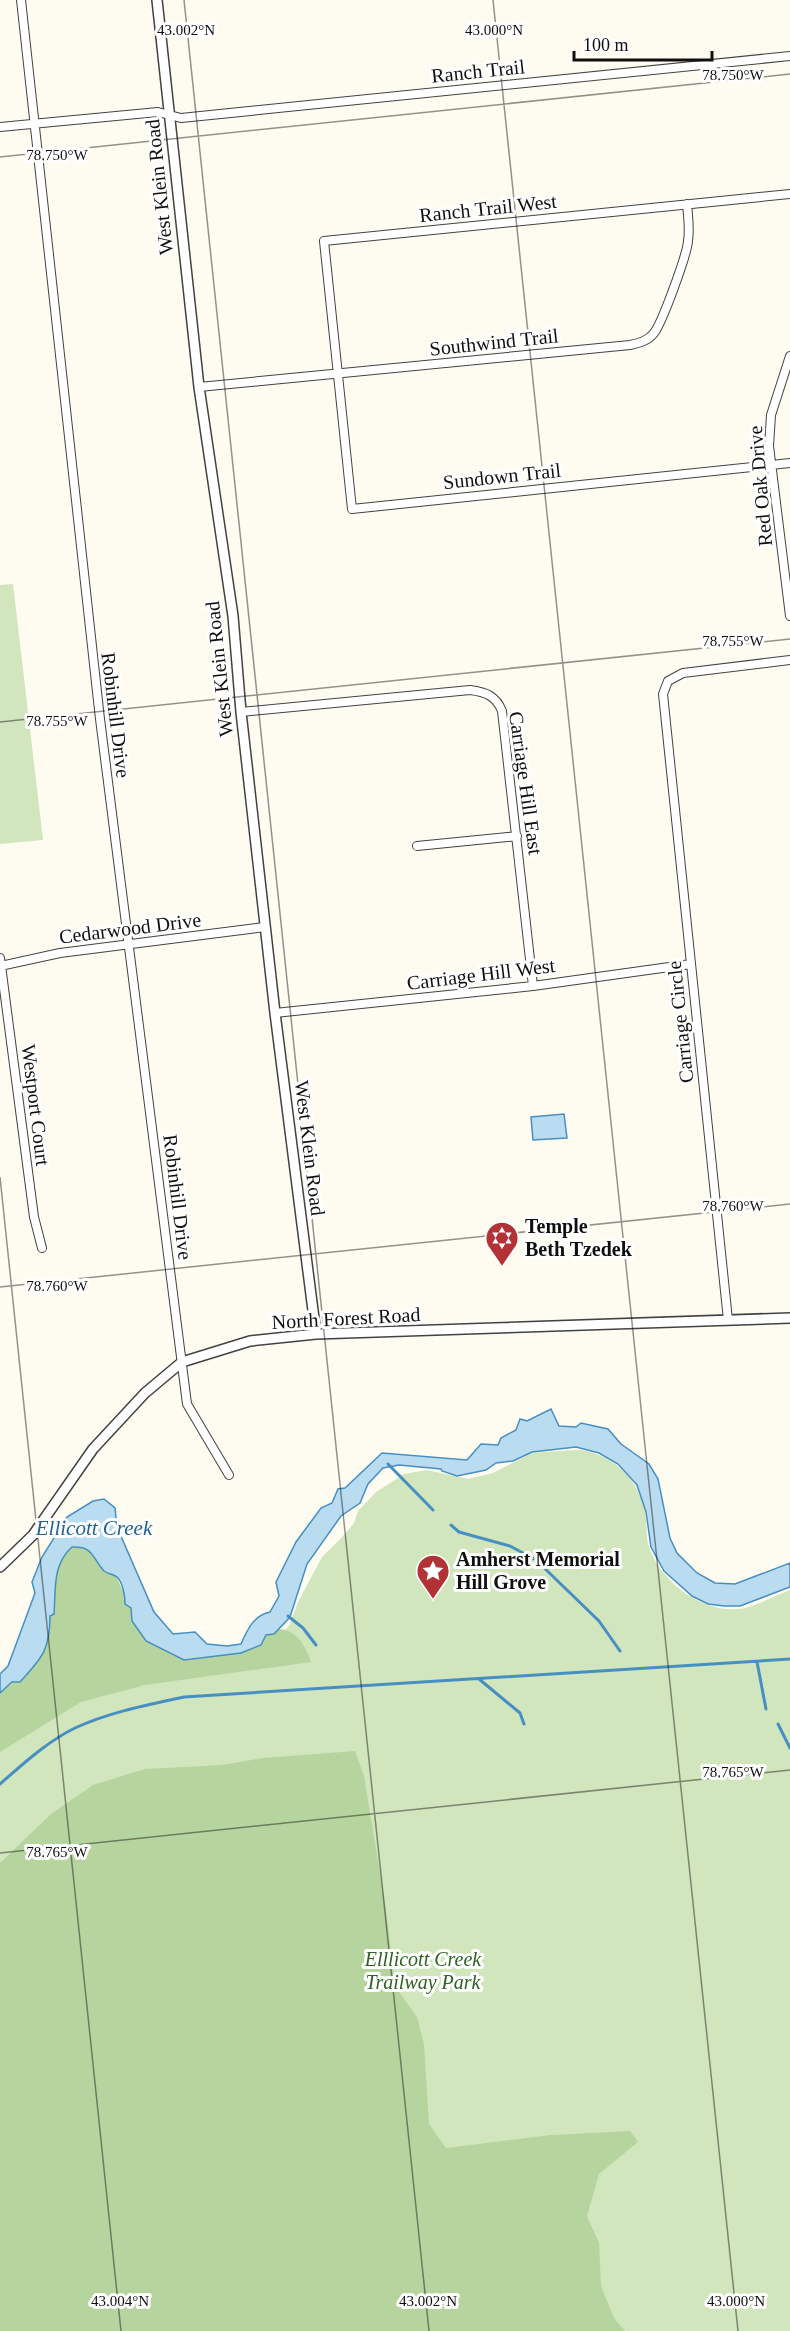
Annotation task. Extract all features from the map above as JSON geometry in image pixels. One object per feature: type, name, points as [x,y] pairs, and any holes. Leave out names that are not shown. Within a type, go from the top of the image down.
[{"type":"street","name":"Robinhill Drive","points":[[21,0],[90,631],[186,1404],[229,1476]]},
{"type":"street","name":"West Klein Road","points":[[157,0],[199,387],[233,616],[241,712],[265,927],[316,1334]]},
{"type":"street","name":"Ranch Trail","points":[[0,128],[158,112],[181,118],[790,56]]},
{"type":"street","name":"Ranch Trail West","points":[[338,375],[324,241],[790,194]]},
{"type":"street","name":"Southwind Trail","points":[[199,387],[630,345],[648,339],[658,328],[687,249],[689,232],[687,204]]},
{"type":"street","name":"Red Oak Drive","points":[[790,356],[771,415],[771,465],[790,616]]},
{"type":"street","name":"Sundown Trail","points":[[338,375],[352,508],[790,464]]},
{"type":"street","name":"Carriage Circle","points":[[728,1320],[663,694],[668,681],[683,673],[790,660]]},
{"type":"street","name":"Carriage Hill East","points":[[241,712],[470,690],[488,693],[495,699],[502,711],[533,986]]},
{"type":"street","points":[[417,846],[517,836]]},
{"type":"street","name":"Cedarwood Drive","points":[[0,963],[60,953],[265,927]]},
{"type":"street","name":"Westport Court","points":[[0,963],[34,1217],[42,1248]]},
{"type":"street","name":"Carriage Hill West","points":[[275,1013],[533,986],[691,964]]},
{"type":"street","name":"North Forest Road","points":[[0,1567],[33,1535],[93,1449],[145,1392],[182,1362],[250,1341],[316,1334],[790,1318]]},
{"type":"green space","points":[[13,584],[43,840],[0,844],[0,585]]},
{"type":"green space","name":"Elllicott Creek Trailway Park","points":[[590,1452],[610,1461],[626,1474],[633,1482],[642,1501],[646,1516],[648,1544],[653,1557],[671,1581],[696,1600],[710,1606],[739,1609],[758,1604],[790,1590],[790,2331],[0,2331],[0,1699],[21,1687],[55,1635],[57,1574],[50,1565],[69,1552],[146,1643],[187,1664],[271,1644],[289,1626],[298,1602],[322,1557],[354,1523],[358,1511],[376,1492],[404,1474],[427,1470],[468,1479],[493,1473],[532,1453]]},
{"type":"green space","points":[[72,1547],[87,1550],[104,1568],[116,1576],[146,1641],[184,1660],[241,1653],[266,1635],[274,1634],[278,1629],[290,1632],[300,1640],[311,1662],[145,1685],[81,1702],[0,1752],[0,1693],[13,1682],[20,1682],[43,1652],[50,1627],[50,1616],[54,1614],[58,1569]]},
{"type":"green space","points":[[355,1751],[364,1776],[386,1909],[395,1986],[417,2017],[424,2044],[429,2124],[446,2148],[551,2135],[630,2131],[638,2142],[599,2174],[587,2216],[599,2243],[601,2286],[614,2318],[625,2331],[0,2331],[0,1863],[51,1814],[93,1785],[145,1769],[221,1765],[263,1758]]},
{"type":"water","points":[[564,1114],[567,1138],[533,1140],[531,1117]]},
{"type":"water","name":"Ellicott Creek","points":[[551,1409],[559,1426],[576,1427],[581,1423],[608,1429],[621,1444],[649,1464],[658,1479],[670,1538],[677,1553],[697,1573],[715,1583],[735,1584],[790,1563],[790,1587],[740,1606],[708,1604],[692,1596],[664,1571],[651,1547],[646,1512],[637,1485],[618,1464],[599,1453],[576,1447],[532,1452],[513,1461],[496,1463],[486,1470],[457,1476],[441,1469],[399,1465],[383,1468],[368,1484],[360,1503],[341,1516],[307,1564],[290,1617],[274,1634],[266,1635],[261,1645],[241,1653],[184,1660],[146,1641],[132,1621],[131,1608],[125,1604],[119,1580],[104,1571],[85,1548],[72,1547],[58,1570],[54,1614],[50,1616],[50,1628],[43,1653],[20,1682],[12,1682],[0,1693],[0,1674],[8,1666],[35,1593],[32,1582],[42,1557],[67,1517],[93,1501],[104,1499],[115,1508],[117,1527],[154,1612],[173,1634],[195,1632],[207,1644],[227,1646],[241,1644],[255,1620],[270,1612],[279,1596],[276,1582],[296,1542],[321,1508],[332,1503],[338,1489],[345,1488],[382,1453],[467,1460],[481,1444],[498,1445],[501,1438],[516,1430],[520,1419],[527,1421]]},
{"type":"waterway","points":[[388,1464],[433,1510]]},
{"type":"waterway","points":[[451,1525],[459,1532],[510,1546],[536,1560],[599,1621],[620,1651]]},
{"type":"waterway","points":[[288,1616],[303,1628],[316,1645]]},
{"type":"waterway","points":[[0,1784],[45,1746],[75,1728],[115,1713],[184,1697],[790,1659]]},
{"type":"waterway","points":[[757,1662],[766,1709]]},
{"type":"waterway","points":[[479,1679],[520,1713],[524,1724]]},
{"type":"waterway","points":[[778,1724],[790,1748]]},
{"type":"place","name":"Temple Beth Tzedek","points":[[502,1267]]},
{"type":"place","name":"Amherst Memorial Hill Grove","points":[[433,1600]]}]
